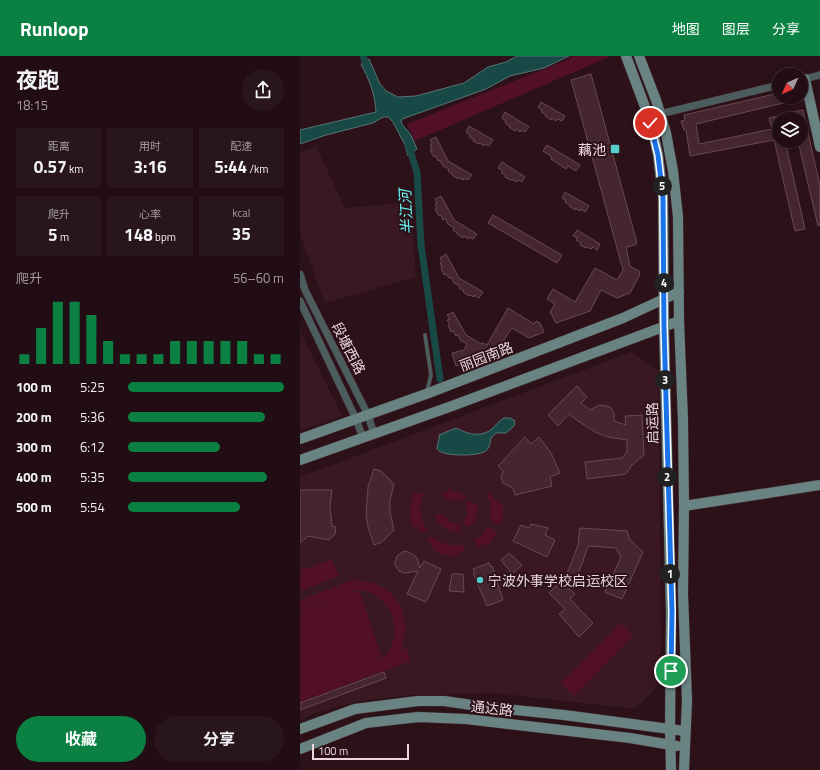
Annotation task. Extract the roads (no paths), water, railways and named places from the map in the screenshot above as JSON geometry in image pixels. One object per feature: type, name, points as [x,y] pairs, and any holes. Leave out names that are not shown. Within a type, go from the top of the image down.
[{"type":"main road","name":"启运路","points":[[626,56],[650,123],[658,155],[663,198],[664,327],[672,612],[670,730],[671,770]]},
{"type":"main road","points":[[639,56],[660,114],[669,148],[678,217],[684,506],[683,594],[686,701],[684,770]]},
{"type":"main road","points":[[808,100],[820,147]]},
{"type":"main road","name":"丽园南路","points":[[300,439],[454,384],[623,318],[679,292]]},
{"type":"main road","points":[[300,460],[452,406],[679,321]]},
{"type":"main road","points":[[684,506],[820,485]]},
{"type":"main road","name":"通达路","points":[[300,729],[355,709],[424,701],[444,701],[685,731]]},
{"type":"main road","name":"通达路","points":[[300,748],[366,723],[418,717],[466,719],[630,738],[685,747]]},
{"type":"street","points":[[808,79],[820,75]]},
{"type":"street","points":[[660,114],[772,88]]},
{"type":"street","name":"段塘西路","points":[[300,274],[302,291],[368,415],[374,434]]},
{"type":"street","name":"段塘西路","points":[[300,301],[356,419],[363,438]]},
{"type":"lane","points":[[425,335],[431,375],[426,394]]},
{"type":"water","points":[[517,56],[569,56],[544,68],[510,76],[486,89],[402,119],[401,122],[410,134],[417,149],[408,156],[405,145],[393,122],[388,117],[383,117],[373,123],[326,135],[300,144],[300,130],[376,112],[371,87],[361,64],[369,59],[380,84],[386,91],[398,97],[416,96],[464,83],[488,67],[506,62]]},
{"type":"water","points":[[504,418],[510,418],[515,421],[514,426],[506,433],[496,433],[491,438],[489,448],[484,452],[452,455],[440,452],[437,449],[439,435],[456,428],[474,434],[488,432]]},
{"type":"waterway","name":"半江河","points":[[363,56],[368,68]]},
{"type":"waterway","name":"半江河","points":[[408,144],[417,172],[421,245],[440,379]]},
{"type":"place","name":"藕池","points":[[615,149]]},
{"type":"place","name":"宁波外事学校启运校区","points":[[480,580]]}]
